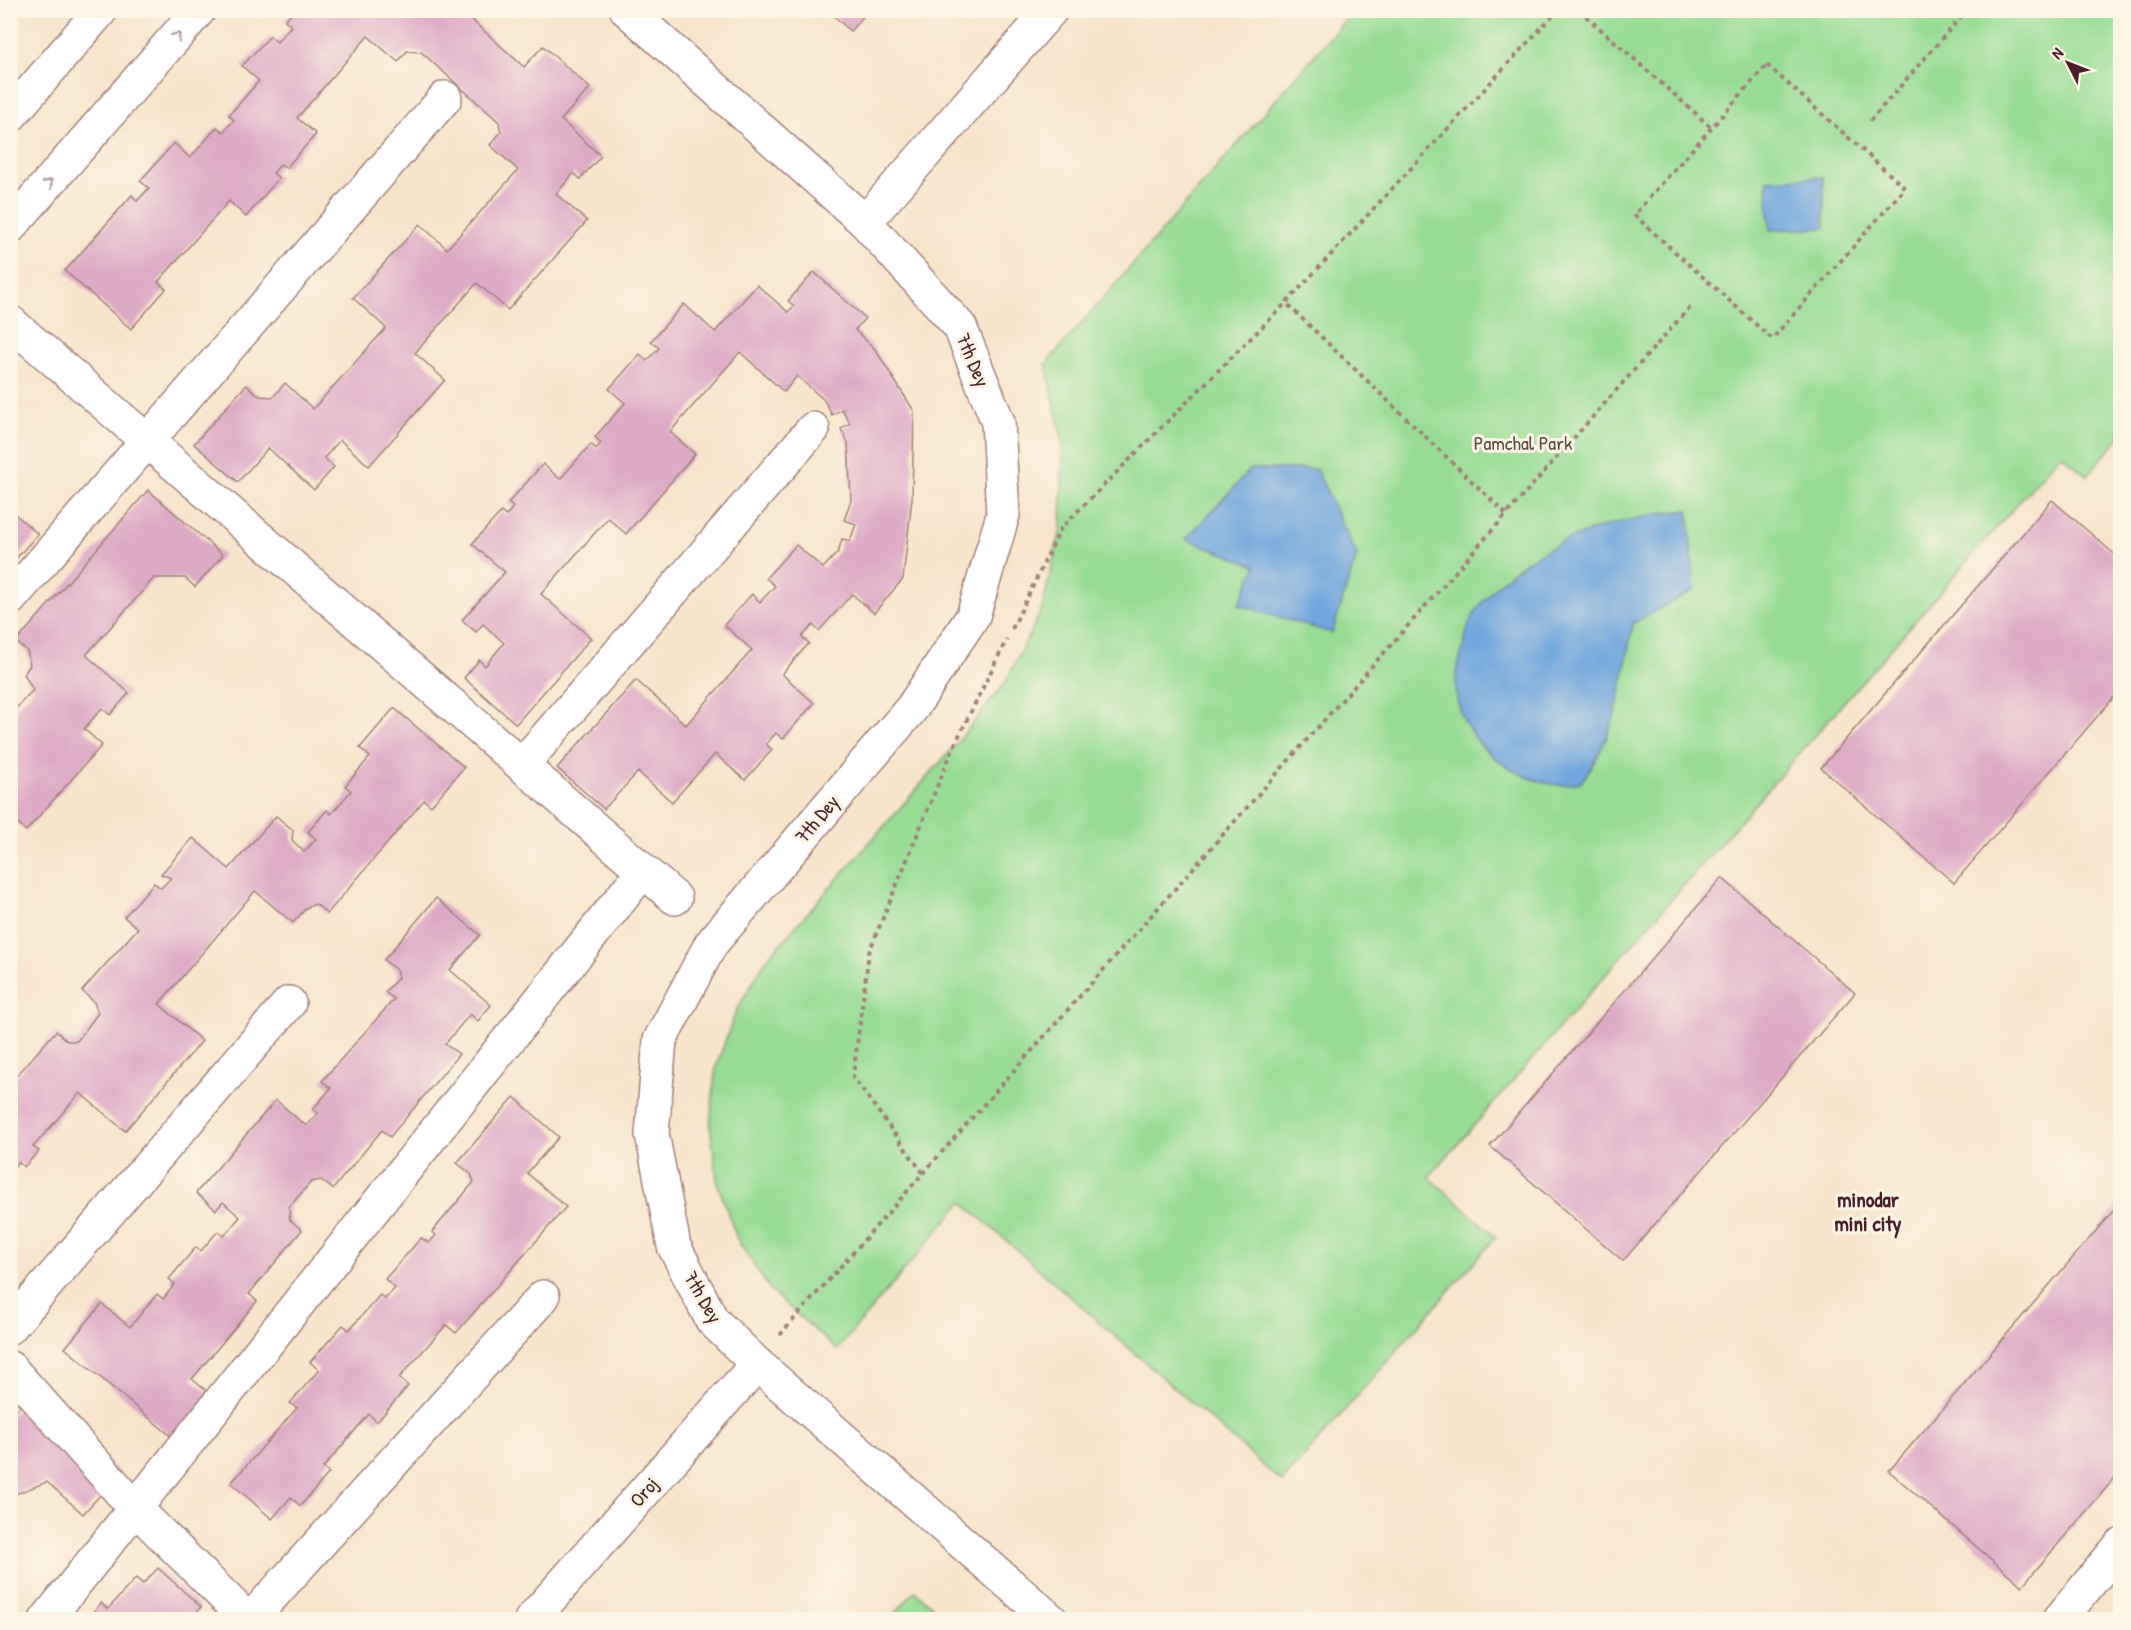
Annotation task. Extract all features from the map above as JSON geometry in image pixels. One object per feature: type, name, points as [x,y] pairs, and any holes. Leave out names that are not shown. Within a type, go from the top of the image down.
[{"type":"street","points":[[10,116],[101,10]]},
{"type":"street","points":[[10,227],[199,10]]},
{"type":"street","name":"7th Dey","points":[[627,10],[865,222],[960,327],[998,422],[1003,515],[973,616],[912,708],[711,945],[660,1040],[652,1134],[674,1246],[712,1320],[756,1364],[1051,1620]]},
{"type":"street","points":[[865,222],[1051,10]]},
{"type":"street","points":[[10,599],[445,98]]},
{"type":"street","points":[[10,322],[675,898]]},
{"type":"street","points":[[522,765],[813,429]]},
{"type":"street","points":[[46,1620],[643,871]]},
{"type":"street","points":[[10,1327],[289,1003]]},
{"type":"street","points":[[10,1368],[134,1507],[249,1620],[543,1297]]},
{"type":"street","name":"Oroj","points":[[531,1620],[756,1364]]},
{"type":"street","points":[[2060,1620],[2121,1546]]},
{"type":"path","points":[[923,1173],[853,1077],[869,952],[953,748],[1061,528],[1286,303],[1558,10]]},
{"type":"path","points":[[1579,10],[1712,128]]},
{"type":"path","points":[[1870,121],[1967,10]]},
{"type":"path","points":[[1767,65],[1905,188],[1772,339],[1634,215],[1712,128],[1767,65]]},
{"type":"path","points":[[1286,303],[1506,514]]},
{"type":"path","points":[[756,1364],[1690,307]]},
{"type":"green space","name":"Pamchal Park","points":[[1353,11],[2120,11],[2120,437],[2087,476],[2061,454],[1429,1177],[1496,1237],[1282,1482],[962,1202],[837,1350],[771,1291],[738,1241],[718,1185],[710,1126],[716,1067],[736,1011],[766,960],[953,748],[1005,683],[1042,609],[1061,528],[1063,445],[1046,364]]},
{"type":"green space","points":[[915,1591],[947,1619],[890,1619]]},
{"type":"water","points":[[1823,177],[1825,228],[1770,230],[1767,180]]},
{"type":"water","points":[[1251,469],[1316,469],[1357,555],[1332,633],[1239,605],[1256,566],[1186,539]]},
{"type":"water","points":[[1688,510],[1695,590],[1633,623],[1622,686],[1611,725],[1594,763],[1581,782],[1562,785],[1540,781],[1503,764],[1474,736],[1457,701],[1457,672],[1468,625],[1489,593],[1512,572],[1538,554],[1566,540],[1627,520]]},
{"type":"building","points":[[294,10],[338,10],[341,13],[344,10],[483,10],[473,21],[524,67],[543,46],[590,88],[561,120],[601,156],[580,179],[574,173],[556,194],[587,221],[508,310],[477,283],[415,353],[445,380],[369,466],[340,440],[324,458],[334,467],[314,490],[268,448],[238,482],[194,444],[246,385],[260,396],[273,397],[285,383],[313,409],[386,328],[353,298],[420,224],[447,249],[518,170],[490,145],[501,132],[499,122],[421,52],[407,51],[398,62],[368,36],[297,118],[316,134],[286,168],[281,164],[273,173],[279,178],[246,217],[229,201],[158,282],[166,289],[131,329],[65,271],[132,195],[137,201],[149,188],[140,181],[174,143],[190,158],[217,127],[223,132],[234,120],[229,115],[259,81],[242,66],[270,36],[277,42],[291,26],[285,20]]},
{"type":"building","points":[[828,10],[869,10],[850,31]]},
{"type":"building","points":[[814,272],[865,318],[855,330],[875,349],[914,411],[912,498],[903,579],[874,613],[852,594],[819,631],[813,625],[802,637],[809,643],[782,674],[814,703],[783,739],[776,733],[766,744],[772,750],[745,780],[715,754],[672,802],[638,772],[604,809],[557,768],[636,680],[686,725],[752,650],[724,625],[752,594],[760,602],[775,586],[766,578],[796,545],[823,568],[838,552],[842,539],[850,541],[856,524],[844,520],[851,500],[848,443],[841,429],[850,423],[842,409],[832,415],[824,400],[797,376],[784,392],[740,352],[670,432],[695,454],[626,534],[608,518],[541,594],[591,638],[516,724],[464,678],[479,660],[485,666],[504,643],[483,624],[476,632],[462,620],[505,572],[472,544],[501,512],[506,516],[513,507],[508,503],[543,464],[560,479],[591,444],[596,449],[601,443],[595,437],[625,403],[609,389],[640,354],[647,361],[659,348],[651,341],[684,304],[715,332],[757,285],[788,312],[794,306],[788,301]]},
{"type":"building","points":[[148,490],[223,555],[195,587],[185,578],[154,578],[86,655],[129,693],[110,715],[102,708],[84,729],[102,745],[26,831],[10,817],[10,715],[33,690],[24,674],[30,665],[27,651],[16,642]]},
{"type":"building","points":[[2052,500],[2120,559],[2120,690],[1954,883],[1821,768]]},
{"type":"building","points":[[10,510],[38,534],[10,565]]},
{"type":"building","points":[[394,708],[464,767],[431,806],[424,800],[327,914],[316,904],[307,907],[293,923],[255,891],[159,1004],[202,1041],[125,1131],[80,1093],[33,1147],[39,1151],[24,1167],[18,1162],[10,1171],[10,1083],[56,1031],[67,1041],[77,1041],[98,1013],[94,1002],[82,991],[138,928],[124,917],[154,883],[161,888],[171,878],[161,874],[193,838],[229,869],[276,816],[293,830],[292,840],[304,852],[316,839],[308,832],[327,810],[331,814],[351,791],[345,786],[370,757],[360,748]]},
{"type":"building","points":[[1722,878],[1855,993],[1623,1261],[1490,1146]]},
{"type":"building","points":[[436,898],[480,935],[450,970],[491,1005],[478,1021],[470,1014],[445,1044],[459,1054],[390,1137],[382,1130],[333,1189],[321,1180],[311,1182],[289,1207],[290,1220],[302,1230],[249,1294],[257,1301],[192,1379],[215,1398],[178,1442],[65,1348],[102,1304],[130,1327],[157,1294],[163,1299],[175,1284],[169,1279],[196,1247],[201,1251],[218,1231],[224,1236],[240,1217],[223,1202],[216,1210],[196,1193],[276,1100],[306,1126],[318,1113],[313,1109],[331,1088],[322,1081],[394,999],[385,992],[398,978],[396,970],[384,960]]},
{"type":"building","points":[[514,1097],[559,1137],[527,1173],[566,1207],[456,1333],[446,1325],[399,1378],[408,1386],[377,1422],[369,1414],[323,1468],[329,1473],[300,1506],[291,1497],[272,1519],[231,1483],[297,1408],[290,1403],[319,1370],[310,1362],[343,1325],[349,1330],[380,1295],[385,1299],[395,1288],[385,1279],[421,1238],[429,1243],[436,1235],[432,1232],[474,1182],[471,1174],[457,1163]]},
{"type":"building","points":[[2120,1203],[2120,1472],[2022,1586],[1889,1471]]},
{"type":"building","points":[[31,1394],[120,1473],[83,1514],[47,1482],[10,1496],[10,1417]]},
{"type":"building","points":[[158,1568],[201,1607],[190,1620],[87,1620],[101,1603],[108,1609],[136,1578],[143,1584]]},
{"type":"district","name":"minodar mini city","points":[[1868,1212]]}]
